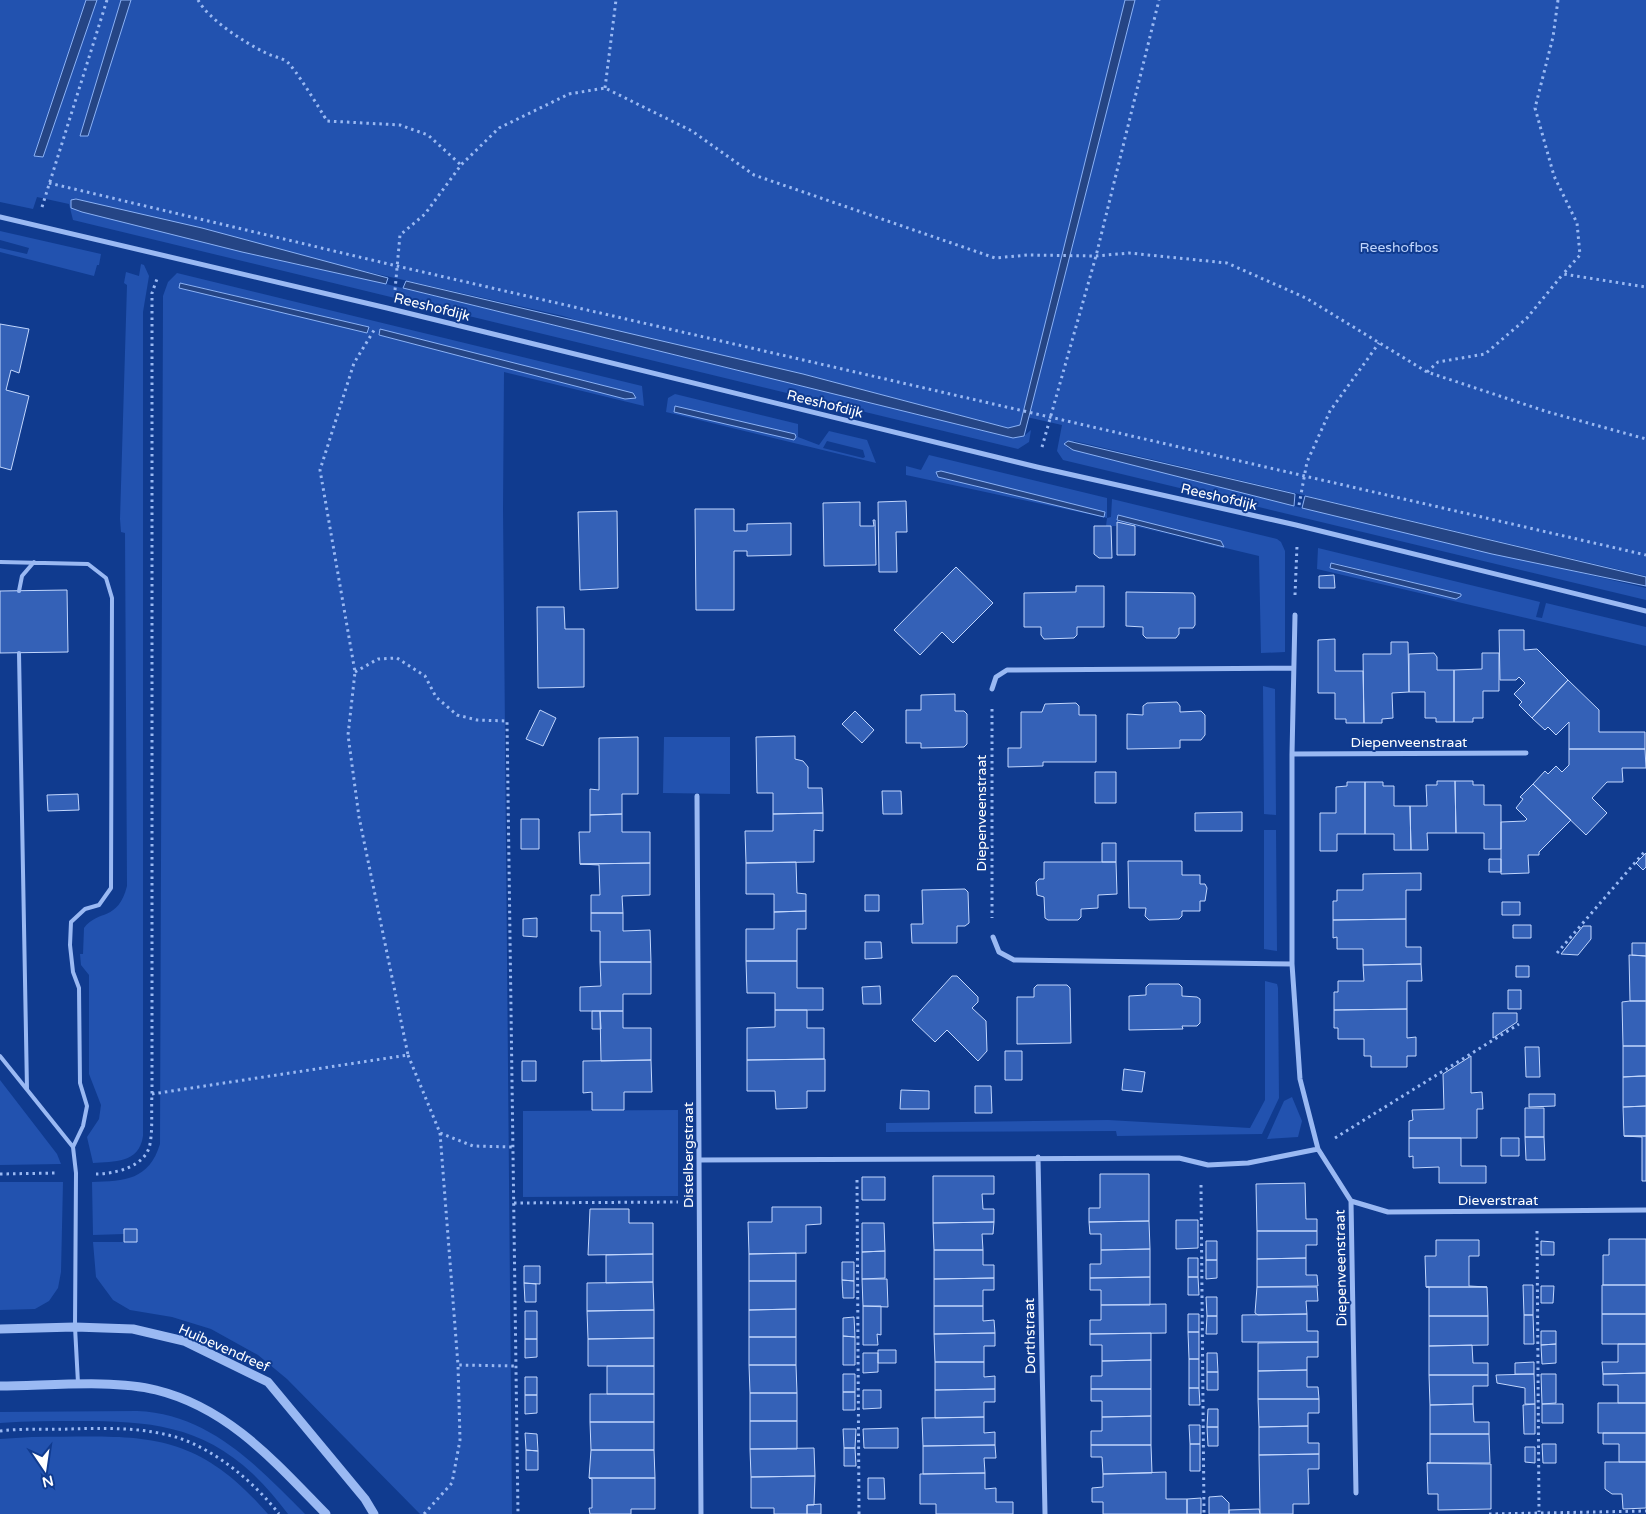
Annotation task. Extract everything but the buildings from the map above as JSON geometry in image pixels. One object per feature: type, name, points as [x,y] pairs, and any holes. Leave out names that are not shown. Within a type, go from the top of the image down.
[{"type":"street","name":"Reeshofdijk","points":[[0,217],[35,227],[387,308],[1037,467],[1296,525],[1646,611]]},
{"type":"street","name":"Diepenveenstraat","points":[[1295,615],[1292,668],[1292,964],[1300,1078],[1318,1149],[1351,1201],[1356,1493]]},
{"type":"street","points":[[992,689],[996,677],[1007,670],[1292,668]]},
{"type":"street","name":"Diepenveenstraat","points":[[1292,754],[1526,753]]},
{"type":"street","name":"Distelbergstraat","points":[[697,796],[701,1514]]},
{"type":"street","points":[[992,937],[999,952],[1014,960],[1292,964]]},
{"type":"street","points":[[699,1160],[1038,1157],[1179,1158],[1201,1163],[1248,1163],[1318,1149]]},
{"type":"street","name":"Dorthstraat","points":[[1038,1157],[1045,1514]]},
{"type":"street","name":"Dieverstraat","points":[[1351,1201],[1388,1212],[1646,1210]]},
{"type":"street","name":"Huibevendreef","points":[[0,1330],[75,1327],[133,1329],[184,1342],[268,1382],[365,1499],[374,1514]]},
{"type":"street","points":[[0,1386],[118,1386],[156,1390],[216,1413],[260,1446],[326,1514]]},
{"type":"lane","points":[[0,562],[88,564],[106,578],[112,598],[111,888],[99,905],[85,909],[71,922],[70,945],[73,972],[79,988],[80,1083],[87,1106],[83,1126],[72,1147]]},
{"type":"lane","points":[[20,591],[22,576],[34,562]]},
{"type":"lane","points":[[19,653],[27,1089]]},
{"type":"lane","points":[[0,1056],[72,1147],[76,1173],[75,1327],[78,1385]]},
{"type":"path","points":[[35,227],[108,0]]},
{"type":"path","points":[[198,0],[202,7],[235,35],[265,53],[288,61],[319,106],[327,122],[400,125],[428,135],[461,165]]},
{"type":"path","points":[[605,88],[616,0]]},
{"type":"path","points":[[1037,467],[1096,256],[1159,0]]},
{"type":"path","points":[[1427,372],[1438,362],[1485,354],[1527,318],[1580,255],[1577,223],[1554,176],[1534,108],[1553,38],[1558,0]]},
{"type":"path","points":[[424,1514],[452,1483],[460,1440],[458,1365],[440,1133],[408,1055],[359,817],[348,735],[354,672],[320,470],[354,363],[387,308],[395,289],[400,235],[425,214],[461,165],[499,128],[569,94],[605,88],[692,131],[754,175],[994,258],[1028,255],[1096,256],[1129,253],[1227,263],[1306,298],[1427,372],[1548,412],[1646,439]]},
{"type":"path","points":[[49,183],[1646,556]]},
{"type":"path","points":[[0,1174],[120,1171],[142,1159],[150,1146],[152,1094],[152,293],[165,257]]},
{"type":"path","points":[[1563,274],[1646,288]]},
{"type":"path","points":[[1295,615],[1296,525],[1307,462],[1330,411],[1379,343]]},
{"type":"path","points":[[354,672],[378,658],[397,658],[424,676],[436,697],[457,715],[477,720],[507,721],[518,1514]]},
{"type":"path","name":"Diepenveenstraat","points":[[992,689],[992,937]]},
{"type":"path","points":[[1558,953],[1646,850]]},
{"type":"path","points":[[1318,1149],[1519,1024]]},
{"type":"path","points":[[152,1094],[408,1055]]},
{"type":"path","points":[[440,1133],[473,1146],[513,1147]]},
{"type":"path","points":[[857,1158],[859,1514]]},
{"type":"path","points":[[1201,1163],[1204,1514]]},
{"type":"path","points":[[514,1203],[699,1202]]},
{"type":"path","points":[[1537,1212],[1539,1512]]},
{"type":"path","points":[[458,1365],[516,1366]]},
{"type":"path","points":[[0,1431],[132,1430],[179,1438],[204,1449],[231,1467],[254,1486],[279,1514]]},
{"type":"path","points":[[1489,1514],[1646,1511]]},
{"type":"green space","name":"Reeshofbos","points":[[0,0],[1646,0],[1646,576],[1074,441],[1067,448],[1302,508],[1646,588],[1646,600],[1063,460],[1057,451],[1062,425],[1022,416],[1020,425],[1008,428],[803,374],[591,325],[563,316],[71,205],[71,208],[82,212],[242,252],[386,284],[1013,438],[1024,436],[1031,430],[1029,442],[1018,449],[73,220],[69,204],[37,197],[33,209],[0,202]]},
{"type":"green space","points":[[0,231],[101,254],[99,265],[97,265],[94,276],[0,252],[0,248],[27,254],[29,248],[0,240]]},
{"type":"green space","points":[[141,264],[144,265],[149,276],[143,312],[143,1136],[141,1145],[131,1156],[117,1161],[93,1163],[87,1137],[99,1119],[101,1105],[89,1074],[89,975],[81,965],[80,954],[83,954],[84,928],[95,918],[113,910],[123,897],[127,886],[125,533],[121,532],[120,519],[127,285],[124,283],[126,272],[139,276]]},
{"type":"green space","points":[[177,273],[642,386],[644,406],[504,372],[503,509],[512,1514],[420,1514],[287,1379],[258,1355],[211,1329],[172,1317],[130,1310],[113,1300],[96,1277],[93,1242],[137,1242],[137,1229],[124,1229],[124,1234],[93,1235],[92,1182],[125,1179],[142,1172],[155,1156],[160,1144],[163,296],[168,282]],"holes":[[[181,283],[369,327],[179,288]],[[380,330],[632,400],[379,335]]]},
{"type":"green space","points":[[675,394],[798,424],[798,437],[819,445],[829,431],[867,440],[876,463],[666,412],[668,398]],"holes":[[[827,441],[863,450],[865,457],[863,458],[823,448]]]},
{"type":"green space","points":[[929,455],[1107,498],[1107,518],[906,475],[906,466],[921,470]],"holes":[[[936,475],[1105,512],[1104,517],[938,477]]]},
{"type":"green space","points":[[1112,499],[1277,539],[1281,542],[1285,551],[1285,652],[1261,653],[1259,556],[1223,547],[1223,543],[1118,515],[1117,521],[1182,538],[1117,522],[1116,526],[1106,526],[1107,518],[1111,517]]},
{"type":"green space","points":[[1318,548],[1540,602],[1536,617],[1542,618],[1546,603],[1646,627],[1646,646],[1317,569]],"holes":[[[1334,563],[1461,594],[1456,599],[1330,568]]]},
{"type":"green space","points":[[1263,686],[1275,689],[1276,815],[1264,814]]},
{"type":"green space","points":[[664,737],[730,737],[730,794],[663,793]]},
{"type":"green space","points":[[1264,830],[1276,830],[1277,951],[1264,949]]},
{"type":"green space","points":[[1265,981],[1277,984],[1278,988],[1279,1098],[1262,1134],[1117,1136],[1116,1131],[886,1132],[886,1123],[1108,1120],[1250,1128],[1265,1100]]},
{"type":"green space","points":[[0,1080],[57,1154],[61,1164],[0,1165]]},
{"type":"green space","points":[[1292,1097],[1302,1121],[1298,1137],[1267,1139],[1284,1101]]},
{"type":"green space","points":[[678,1110],[678,1196],[523,1197],[523,1111]]},
{"type":"green space","points":[[0,1182],[63,1182],[61,1272],[58,1288],[49,1301],[35,1309],[0,1310]]},
{"type":"green space","points":[[137,1411],[163,1414],[210,1432],[250,1461],[305,1514],[288,1514],[262,1483],[233,1458],[214,1445],[172,1429],[128,1422],[105,1421],[0,1423],[0,1412]]},
{"type":"green space","points":[[32,1437],[133,1438],[161,1442],[188,1451],[214,1465],[240,1485],[268,1514],[0,1514],[0,1439]]},
{"type":"shaded area","points":[[86,0],[97,0],[43,157],[34,156]]},
{"type":"shaded area","points":[[121,0],[131,0],[88,136],[80,136]]},
{"type":"shaded area","points":[[1125,0],[1135,0],[1024,436],[1013,438],[403,288],[406,281],[803,374],[1008,428],[1020,425]]},
{"type":"shaded area","points":[[76,199],[202,228],[388,278],[386,284],[242,252],[82,212],[71,208],[71,200]]},
{"type":"shaded area","points":[[180,283],[369,327],[367,333],[179,288]]},
{"type":"shaded area","points":[[380,329],[633,393],[636,398],[625,399],[379,335]]},
{"type":"shaded area","points":[[675,406],[795,434],[796,437],[794,440],[674,412]]},
{"type":"shaded area","points":[[1068,441],[1295,494],[1294,506],[1073,450],[1064,444]]},
{"type":"shaded area","points":[[941,471],[1105,512],[1104,517],[938,477],[936,472]]},
{"type":"shaded area","points":[[1305,496],[1646,577],[1646,586],[1492,554],[1302,508]]},
{"type":"shaded area","points":[[1118,515],[1221,541],[1224,547],[1117,520]]},
{"type":"shaded area","points":[[1331,563],[1461,594],[1461,596],[1456,599],[1330,568]]}]
